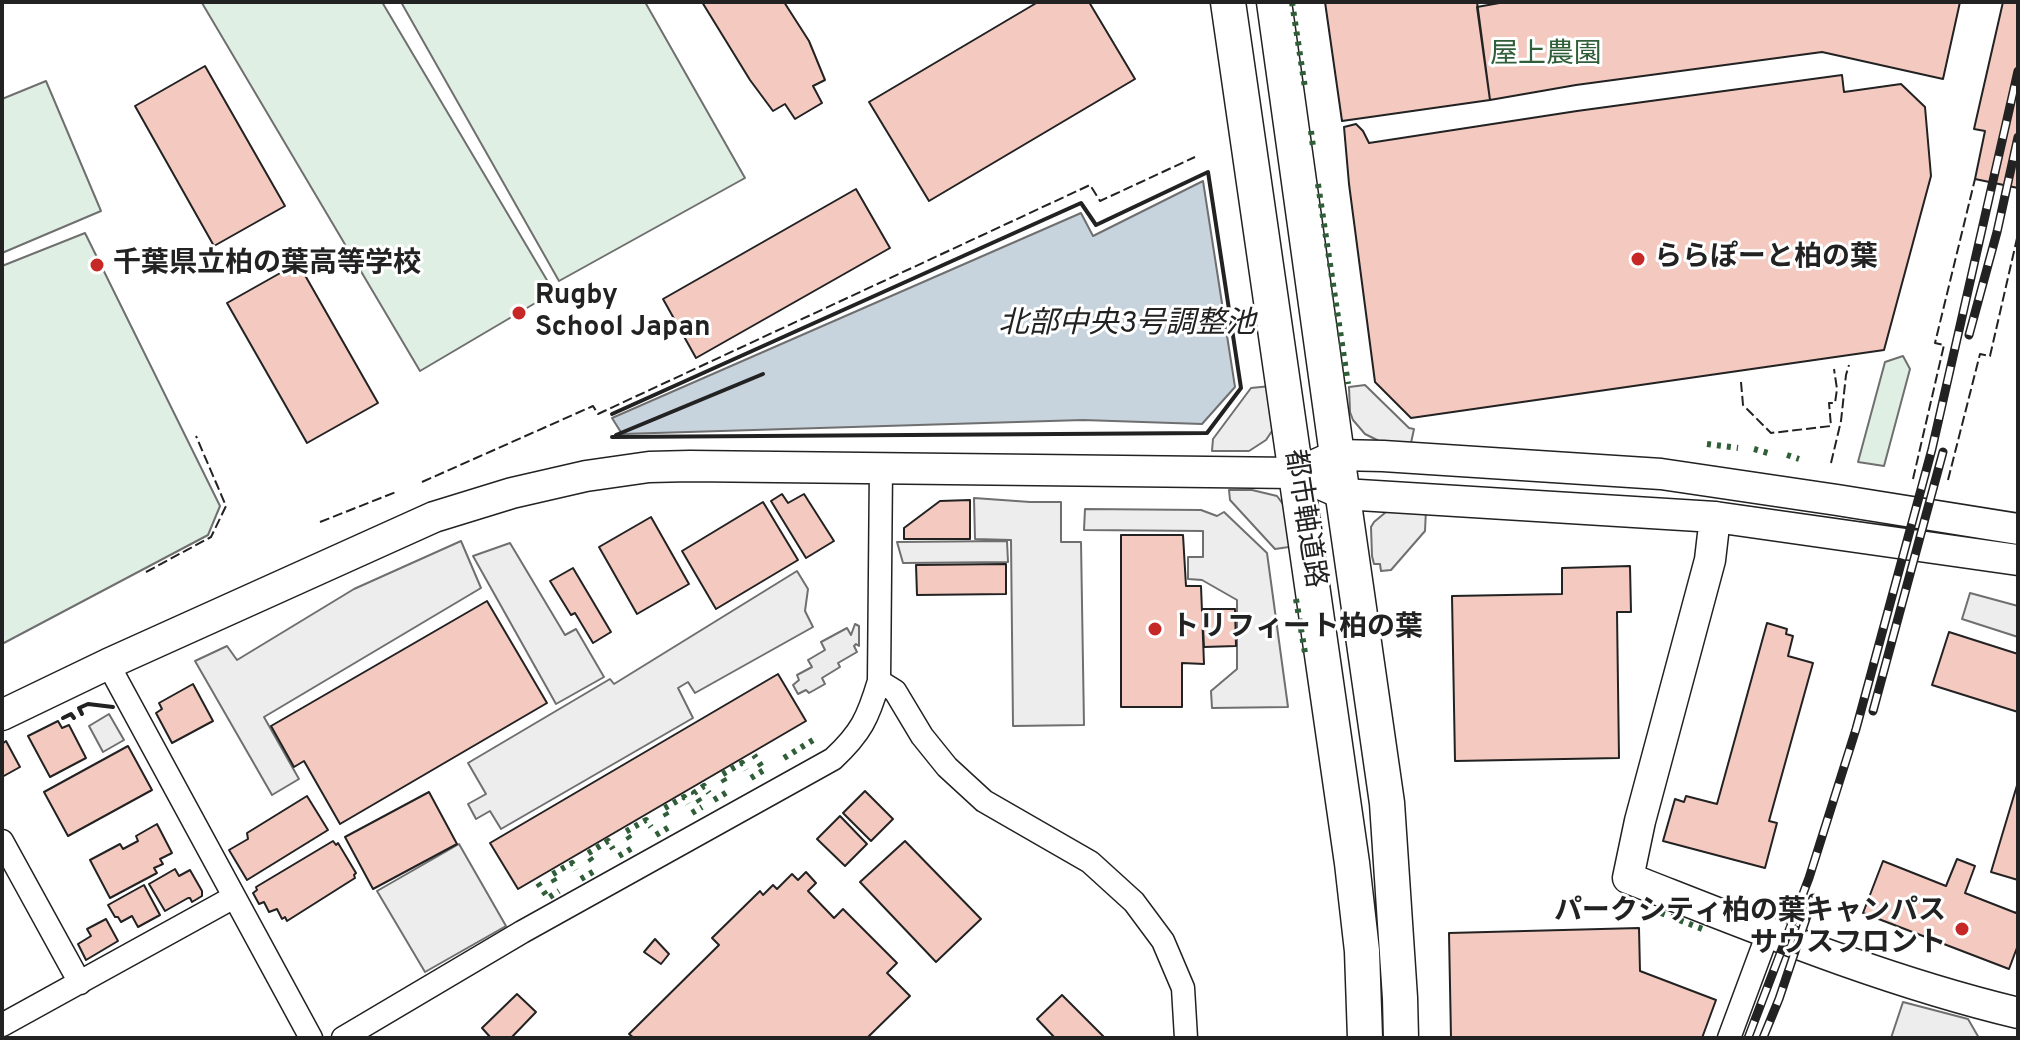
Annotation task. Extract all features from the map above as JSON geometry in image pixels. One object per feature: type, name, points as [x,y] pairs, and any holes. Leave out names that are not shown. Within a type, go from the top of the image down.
[{"type":"main road","name":"都市軸道路","points":[[1228,2],[1352,863],[1362,951],[1365,1038]]},
{"type":"main road","name":"都市軸道路","points":[[1274,2],[1387,803],[1401,1038]]},
{"type":"street","points":[[1295,473],[1337,455],[1661,474],[2018,529]]},
{"type":"street","points":[[2,715],[434,517],[539,486],[649,467],[1295,473],[1343,494],[1715,517],[2018,560]]},
{"type":"street","points":[[343,1038],[522,932],[833,759],[855,738],[871,707],[879,681],[881,467]]},
{"type":"street","points":[[1715,517],[1710,560],[1640,821],[1628,878],[1768,933],[1943,994],[2018,1015],[2010,1038]]},
{"type":"street","points":[[108,664],[311,1038]]},
{"type":"street","points":[[879,681],[895,691],[922,736],[947,767],[984,801],[1090,862],[1134,902],[1163,941],[1183,988],[1186,1038]]},
{"type":"street","points":[[2,841],[80,983]]},
{"type":"street","points":[[2,1025],[234,897]]},
{"type":"street","points":[[1729,1038],[1768,933]]},
{"type":"green space","points":[[204,2],[382,2],[554,292],[420,371]]},
{"type":"green space","points":[[401,2],[645,2],[745,178],[559,281]]},
{"type":"green space","points":[[46,81],[101,211],[2,253],[2,99]]},
{"type":"green space","points":[[85,233],[220,506],[208,535],[2,644],[2,266]]},
{"type":"green space","points":[[1903,356],[1910,369],[1884,466],[1858,462],[1885,362]]},
{"type":"shaded area","points":[[1365,385],[1409,428],[1414,429],[1411,443],[1381,442],[1365,434],[1353,420],[1349,387]]},
{"type":"shaded area","points":[[1271,386],[1274,428],[1266,440],[1249,451],[1212,451],[1213,439],[1251,388]]},
{"type":"shaded area","points":[[1229,490],[1252,490],[1277,496],[1288,511],[1296,546],[1275,549],[1230,500]]},
{"type":"shaded area","points":[[974,498],[1061,502],[1061,542],[1081,542],[1084,725],[1013,726],[1011,540],[975,539]]},
{"type":"shaded area","points":[[1085,509],[1201,510],[1217,516],[1224,512],[1267,553],[1288,707],[1212,708],[1211,691],[1237,669],[1237,600],[1202,580],[1188,579],[1188,557],[1203,557],[1203,531],[1084,530]]},
{"type":"shaded area","points":[[1426,509],[1425,531],[1391,570],[1381,571],[1380,564],[1374,564],[1372,556],[1371,527],[1374,522],[1386,512]]},
{"type":"shaded area","points":[[461,541],[481,588],[264,717],[299,779],[272,795],[195,661],[227,646],[237,660],[354,589]]},
{"type":"shaded area","points":[[1007,541],[1008,562],[903,563],[897,542]]},
{"type":"shaded area","points":[[510,543],[565,635],[576,629],[604,677],[556,704],[473,556]]},
{"type":"shaded area","points":[[797,571],[808,589],[805,611],[813,627],[695,693],[688,682],[678,688],[693,718],[501,829],[490,811],[476,819],[468,804],[486,794],[468,763],[610,679],[614,684]]},
{"type":"shaded area","points":[[1970,593],[2018,606],[2018,637],[1962,619]]},
{"type":"shaded area","points":[[855,624],[859,626],[859,646],[854,646],[857,652],[838,663],[840,667],[822,678],[825,684],[809,693],[806,690],[798,694],[793,685],[799,680],[797,675],[812,667],[808,660],[825,650],[821,642],[847,628],[851,635]]},
{"type":"shaded area","points":[[109,714],[124,740],[103,752],[89,726]]},
{"type":"shaded area","points":[[459,844],[506,926],[425,972],[377,891]]},
{"type":"shaded area","points":[[1903,1002],[1968,1019],[1979,1038],[1891,1038]]},
{"type":"water","name":"北部中央3号調整池","points":[[1203,181],[1235,387],[1202,424],[1083,420],[622,434],[612,418],[1081,213],[1093,236]]},
{"type":"building","points":[[702,2],[784,2],[809,41],[825,80],[813,86],[822,103],[795,119],[785,104],[773,111]]},
{"type":"building","points":[[1038,2],[1089,2],[1135,79],[929,201],[869,102]]},
{"type":"building","points":[[1325,2],[1477,2],[1490,100],[1342,121]]},
{"type":"building","points":[[1505,2],[1960,2],[1943,79],[1822,52],[1576,85],[1490,100],[1477,7]]},
{"type":"building","points":[[2003,2],[2018,2],[2018,188],[1975,179],[1985,131],[1974,129]]},
{"type":"building","points":[[205,66],[285,206],[214,246],[135,106]]},
{"type":"building","points":[[1842,75],[1844,92],[1901,84],[1925,107],[1931,176],[1884,350],[1411,418],[1375,382],[1344,127],[1356,124],[1369,143]]},
{"type":"building","points":[[856,189],[890,248],[696,358],[663,299]]},
{"type":"building","points":[[298,263],[378,403],[307,443],[227,303]]},
{"type":"building","points":[[782,494],[788,503],[804,494],[834,541],[806,558],[771,501]]},
{"type":"building","points":[[970,500],[970,539],[904,539],[904,528],[940,501]]},
{"type":"building","points":[[763,502],[798,560],[716,609],[682,551]]},
{"type":"building","points":[[651,517],[689,584],[637,614],[599,547]]},
{"type":"building","points":[[1121,535],[1183,535],[1186,586],[1201,586],[1204,664],[1182,663],[1182,707],[1121,707]]},
{"type":"building","points":[[1006,564],[1006,594],[917,595],[916,565]]},
{"type":"building","points":[[1630,566],[1631,612],[1617,612],[1619,758],[1455,761],[1452,596],[1562,594],[1562,568]]},
{"type":"building","points":[[573,568],[611,632],[593,643],[550,581]]},
{"type":"building","points":[[487,601],[547,703],[340,824],[304,761],[294,767],[271,726]]},
{"type":"building","points":[[1202,609],[1235,609],[1236,646],[1204,647]]},
{"type":"building","points":[[1767,623],[1787,629],[1786,634],[1793,636],[1788,656],[1813,663],[1769,821],[1777,823],[1765,868],[1663,841],[1675,799],[1684,802],[1686,796],[1717,804]]},
{"type":"building","points":[[1949,632],[2018,654],[2018,712],[1932,685]]},
{"type":"building","points":[[778,674],[806,721],[518,889],[490,843]]},
{"type":"building","points":[[193,684],[213,721],[172,743],[156,713],[162,709],[159,703]]},
{"type":"building","points":[[58,721],[62,728],[69,725],[86,758],[50,777],[28,736]]},
{"type":"building","points":[[6,741],[20,767],[2,777],[2,744]]},
{"type":"building","points":[[128,746],[152,790],[68,836],[44,792]]},
{"type":"building","points":[[2018,782],[2018,880],[1991,872]]},
{"type":"building","points":[[865,791],[893,819],[871,841],[843,813]]},
{"type":"building","points":[[429,792],[457,844],[373,889],[345,837]]},
{"type":"building","points":[[307,796],[328,830],[247,880],[229,850],[248,839],[247,833]]},
{"type":"building","points":[[840,816],[867,844],[845,866],[817,839]]},
{"type":"building","points":[[157,824],[172,853],[160,859],[163,864],[154,868],[157,873],[110,898],[90,860],[120,844],[123,849],[138,841],[136,836]]},
{"type":"building","points":[[333,841],[336,845],[338,843],[356,873],[355,878],[287,921],[285,917],[282,919],[277,909],[269,912],[264,902],[259,904],[253,893],[256,887]]},
{"type":"building","points":[[905,841],[981,919],[936,962],[860,882]]},
{"type":"building","name":"パークシティ柏の葉キャンパス サウスフロント","points":[[1957,859],[1975,866],[1965,893],[2016,913],[2018,909],[2018,945],[2009,969],[1863,913],[1883,861],[1946,886]]},
{"type":"building","points":[[175,869],[179,876],[190,870],[202,896],[192,902],[188,898],[165,911],[149,884]]},
{"type":"building","points":[[806,872],[816,883],[808,891],[834,918],[843,909],[897,963],[887,973],[910,996],[867,1038],[634,1038],[629,1034],[719,945],[712,938],[760,891],[763,895],[773,885],[777,889],[792,874],[798,880]]},
{"type":"building","points":[[144,885],[160,915],[138,927],[132,916],[121,922],[108,905]]},
{"type":"building","points":[[106,919],[118,941],[86,960],[78,944],[91,936],[87,929]]},
{"type":"building","points":[[1639,928],[1640,971],[1716,1000],[1702,1038],[1451,1038],[1449,933]]},
{"type":"building","points":[[655,939],[669,954],[661,964],[644,952]]},
{"type":"building","points":[[517,994],[536,1012],[511,1038],[491,1038],[482,1028]]},
{"type":"building","points":[[1062,995],[1105,1038],[1055,1038],[1037,1019]]},
{"type":"railway","points":[[1748,1038],[1809,878],[1856,729],[1932,449],[2018,71]]},
{"type":"railway","points":[[1969,335],[1997,232],[2018,137]]},
{"type":"railway","points":[[1873,711],[1943,452]]},
{"type":"railway","points":[[1763,1038],[1813,898]]},
{"type":"hedge","points":[[1292,2],[1305,88]]},
{"type":"hedge","points":[[1311,131],[1313,147]]},
{"type":"hedge","points":[[1318,184],[1348,384]]},
{"type":"hedge","points":[[1707,444],[1738,448]]},
{"type":"hedge","points":[[1754,449],[1768,453]]},
{"type":"hedge","points":[[1787,455],[1799,459]]},
{"type":"hedge","points":[[1296,599],[1305,653]]},
{"type":"hedge","points":[[784,758],[818,737]]},
{"type":"hedge","points":[[751,778],[764,770],[754,755]]},
{"type":"hedge","points":[[725,782],[721,775],[742,763],[746,770]]},
{"type":"hedge","points":[[700,802],[694,793],[704,786],[709,793]]},
{"type":"hedge","points":[[714,800],[729,791]]},
{"type":"hedge","points":[[667,816],[663,809],[684,797],[688,804]]},
{"type":"hedge","points":[[692,813],[702,807]]},
{"type":"hedge","points":[[630,839],[625,832],[646,820],[651,827]]},
{"type":"hedge","points":[[656,835],[671,826]]},
{"type":"hedge","points":[[592,861],[587,854],[608,841],[613,849]]},
{"type":"hedge","points":[[619,856],[634,847]]},
{"type":"hedge","points":[[555,882],[551,875],[572,863],[576,870]]},
{"type":"hedge","points":[[581,879],[596,870]]},
{"type":"hedge","points":[[538,883],[548,898],[559,891]]},
{"type":"hedge","points":[[1661,913],[1705,930]]},
{"type":"fence","points":[[422,482],[593,406],[598,414],[1090,185],[1100,201],[1195,157]]},
{"type":"fence","points":[[1913,479],[1944,345],[1935,343],[1975,179]]},
{"type":"fence","points":[[1948,480],[1980,354],[1990,356],[2018,234]]},
{"type":"fence","points":[[1831,463],[1849,365]]},
{"type":"fence","points":[[1741,382],[1743,405],[1771,433],[1831,426],[1829,403],[1835,403],[1837,389],[1834,369]]},
{"type":"fence","points":[[146,572],[211,537],[226,506],[196,436]]},
{"type":"fence","points":[[320,522],[396,492]]},
{"type":"wall","points":[[612,414],[1081,203],[1096,225],[1208,172],[1241,388],[1207,433],[612,437]]},
{"type":"wall","points":[[616,435],[763,374]]},
{"type":"wall","points":[[82,714],[79,708],[88,704],[113,707]]},
{"type":"wall","points":[[63,718],[71,714],[74,718]]},
{"type":"place","name":"ららぽーと柏の葉","points":[[1638,259]]},
{"type":"place","name":"千葉県立柏の葉高等学校","points":[[97,265]]},
{"type":"place","name":"Rugby School Japan","points":[[519,313]]},
{"type":"place","name":"トリフィート柏の葉","points":[[1155,629]]},
{"type":"place","name":"パークシティ柏の葉キャンパス サウスフロント","points":[[1962,929]]},
{"type":"park label","name":"屋上農園","points":[[1546,56]]}]
